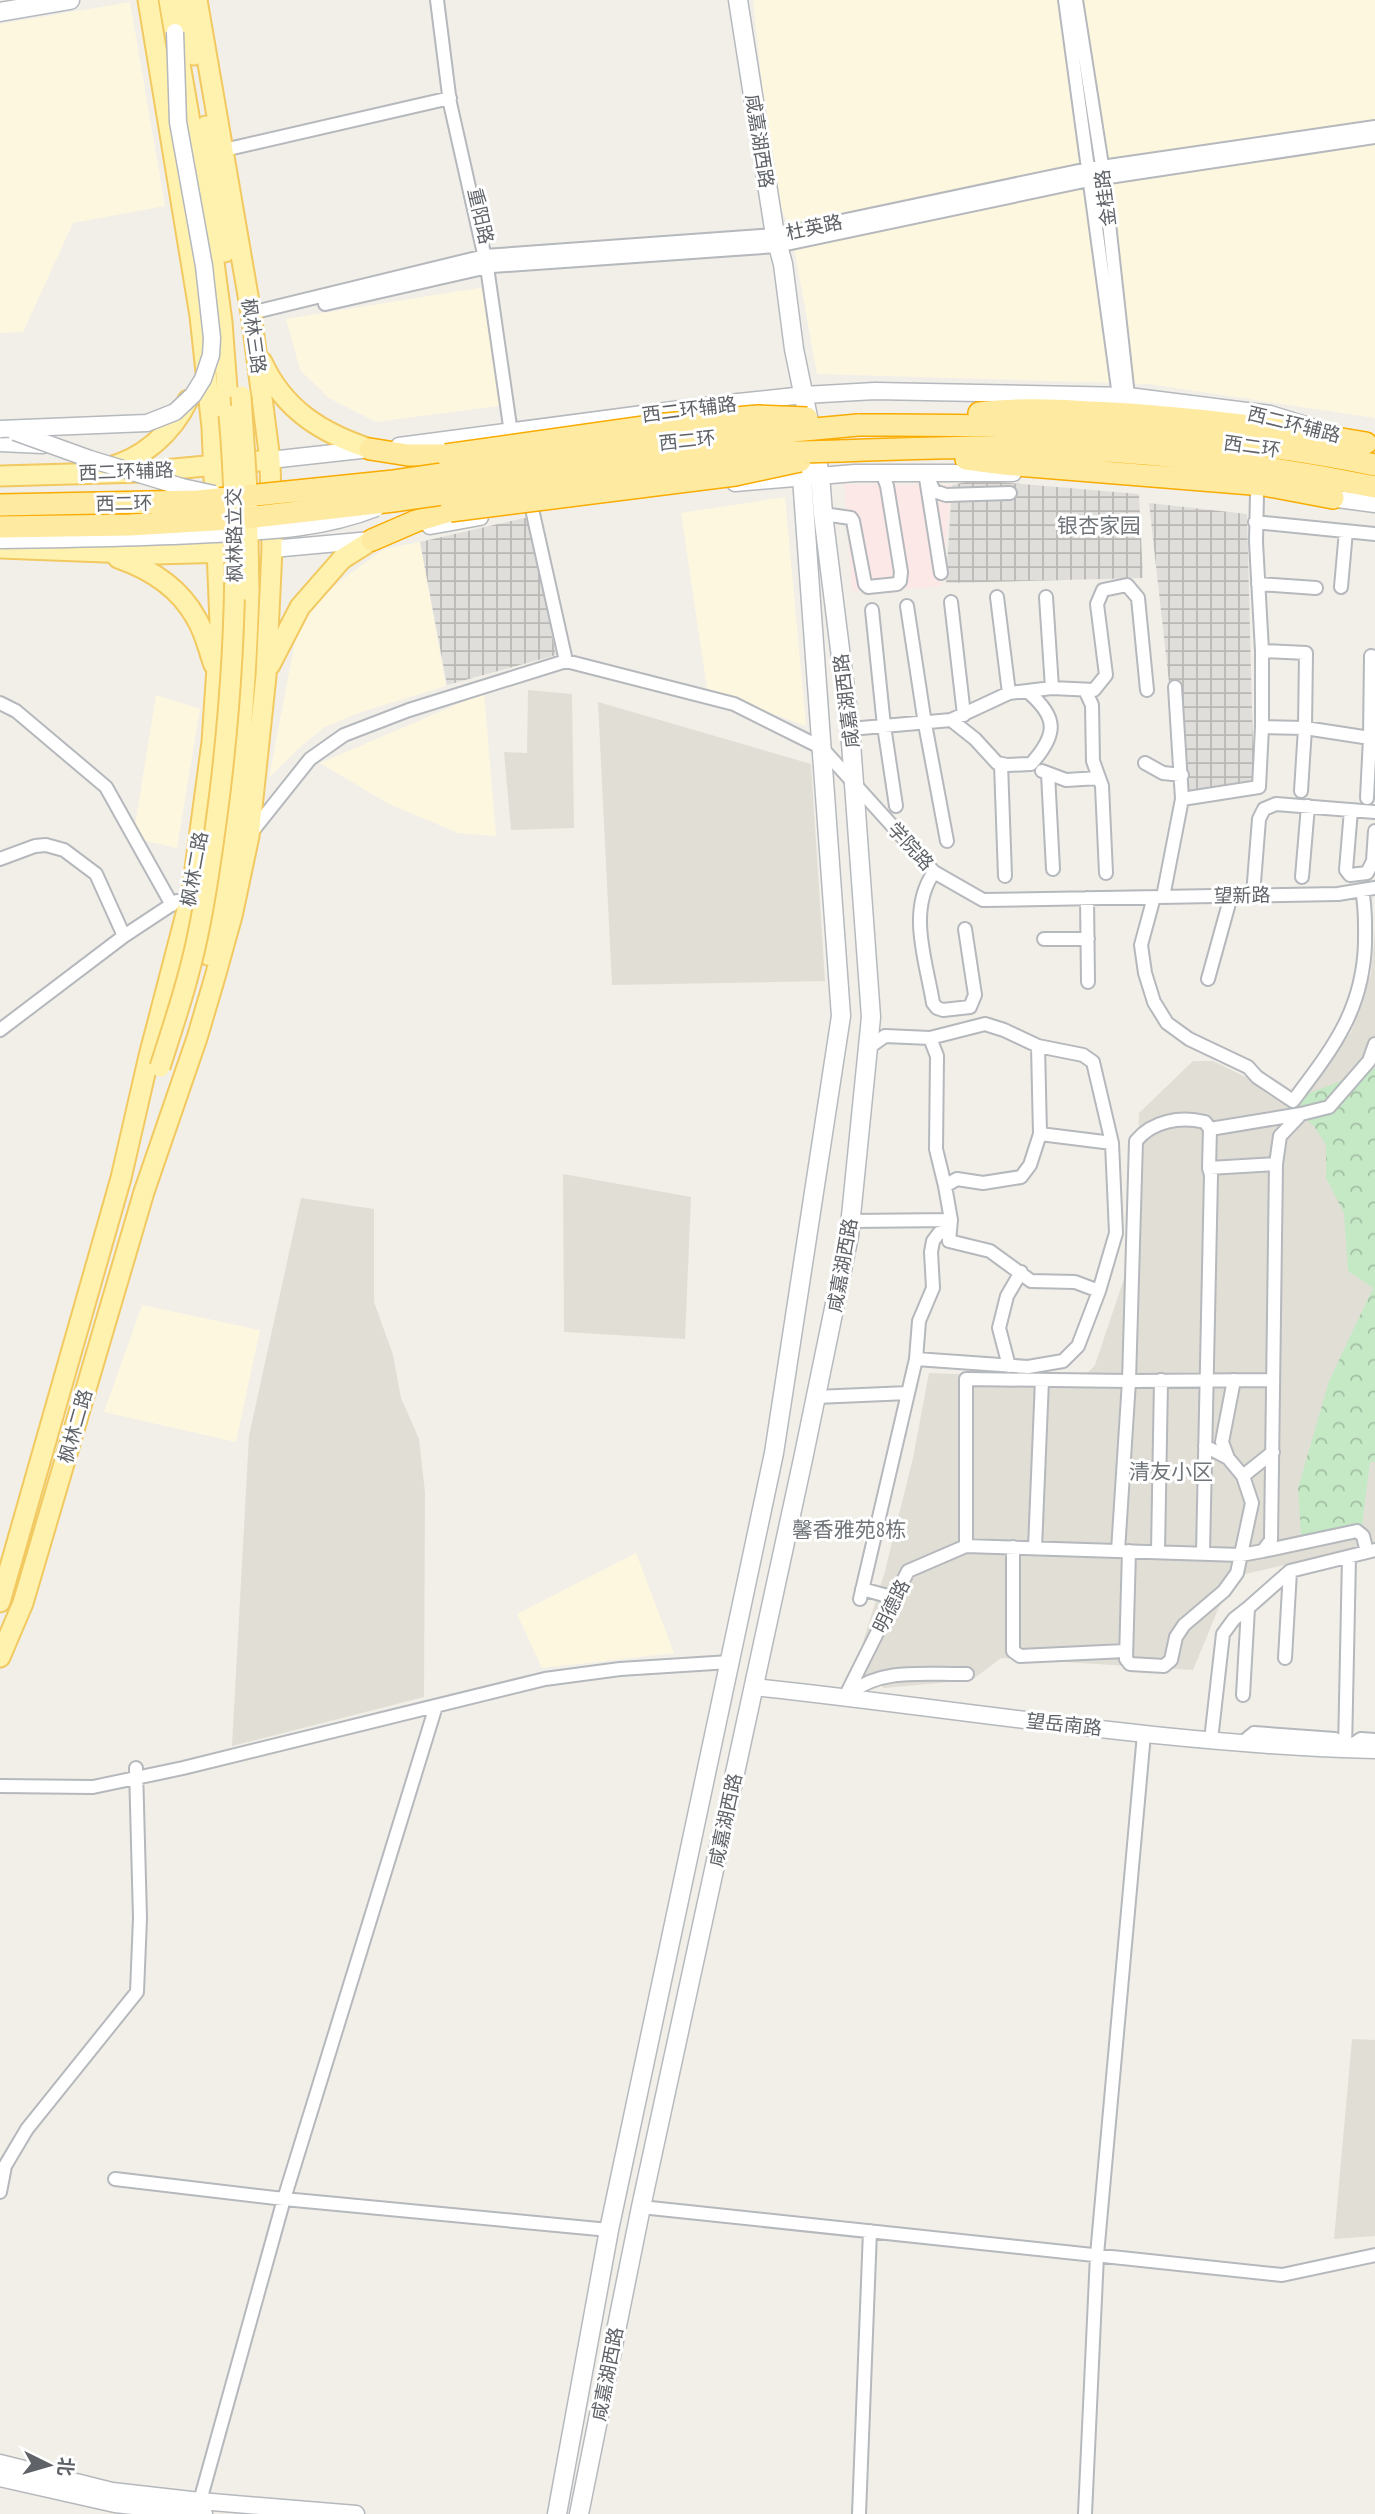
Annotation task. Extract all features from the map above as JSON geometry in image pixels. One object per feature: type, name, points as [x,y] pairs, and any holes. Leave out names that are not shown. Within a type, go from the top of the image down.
[{"type":"highway","points":[[911,425],[1012,410],[1068,411],[1193,418],[1371,444]]},
{"type":"highway","points":[[370,449],[408,455],[446,455],[653,425],[758,416],[858,425]]},
{"type":"highway","name":"西二环","points":[[0,505],[198,501],[394,481],[642,445],[858,425],[1049,426],[1119,430],[1248,445],[1375,465]]},
{"type":"highway","name":"西二环","points":[[0,527],[186,523],[393,502],[642,466],[763,453],[1017,448],[1245,465],[1375,487]]},
{"type":"highway","points":[[912,449],[1004,464],[1333,498]]},
{"type":"highway","points":[[372,540],[416,521],[450,511],[735,475],[840,451]]},
{"type":"main road","points":[[0,12],[71,0]]},
{"type":"main road","points":[[148,0],[200,316],[218,552]]},
{"type":"main road","name":"枫林路立交","points":[[168,1066],[207,887],[227,737],[235,591],[232,451],[222,322],[169,0]]},
{"type":"main road","name":"枫林路立交","points":[[168,1066],[213,940],[226,866],[241,747],[249,591],[247,490],[235,325],[201,87],[183,0]]},
{"type":"main road","name":"枫林三路","points":[[197,0],[256,341],[270,460],[272,549],[266,676]]},
{"type":"main road","name":"咸嘉湖西路","points":[[557,2514],[609,2230],[774,1453],[841,1016],[822,748],[811,476],[783,264],[773,241],[732,0]]},
{"type":"main road","name":"咸嘉湖西路","points":[[738,0],[773,241]]},
{"type":"main road","points":[[84,472],[116,465],[138,456],[171,427],[192,392],[200,316]]},
{"type":"main road","points":[[256,341],[260,356],[276,388],[304,417],[338,439],[370,449]]},
{"type":"main road","name":"西二环辅路","points":[[0,476],[142,472],[270,460]]},
{"type":"main road","name":"咸嘉湖西路","points":[[579,2514],[641,2207],[816,1396],[850,1221],[871,1017],[850,729],[822,514],[811,476]]},
{"type":"main road","points":[[266,676],[300,607],[342,559],[372,540]]},
{"type":"main road","points":[[0,548],[156,554],[272,549]]},
{"type":"main road","points":[[97,550],[149,570],[184,600],[197,619],[217,673]]},
{"type":"main road","name":"枫林二路","points":[[0,1602],[121,1178],[149,1056],[192,891],[212,742],[220,623],[218,552]]},
{"type":"main road","name":"枫林二路","points":[[0,1657],[23,1603],[144,1192],[208,1001],[232,916],[249,836],[266,676]]},
{"type":"main road","name":"枫林二路","points":[[121,1178],[168,1066]]},
{"type":"main road","name":"枫林二路","points":[[144,1192],[168,1066]]},
{"type":"street","name":"重阳路","points":[[436,0],[450,100],[489,261]]},
{"type":"street","name":"重阳路","points":[[443,0],[456,103],[489,261],[513,433]]},
{"type":"street","name":"金桂路","points":[[1065,0],[1124,396]]},
{"type":"street","name":"金桂路","points":[[1076,0],[1103,173],[1124,396]]},
{"type":"street","points":[[2,434],[147,423],[175,412],[193,395],[203,379],[211,355],[211,318],[178,122],[175,32]]},
{"type":"street","points":[[224,153],[373,123],[450,100]]},
{"type":"street","name":"杜英路","points":[[1103,173],[1375,127]]},
{"type":"street","name":"杜英路","points":[[252,316],[489,261],[773,241],[1089,175],[1375,137]]},
{"type":"street","name":"西二环辅路","points":[[270,460],[513,433],[719,404],[800,395],[875,391],[1124,396],[1270,414],[1371,444]]},
{"type":"street","points":[[2,434],[182,487],[221,495],[248,496]]},
{"type":"street","points":[[822,514],[851,518],[853,521],[865,584],[868,587],[897,584],[901,572],[887,486],[881,472]]},
{"type":"street","points":[[272,549],[372,540],[440,524],[532,509],[680,489],[811,476],[881,472],[1061,476],[1261,490],[1255,522],[1262,651],[1261,780],[1259,787],[1182,799]]},
{"type":"street","points":[[925,472],[934,491],[946,495],[1010,493]]},
{"type":"street","points":[[925,472],[941,573]]},
{"type":"street","points":[[1333,498],[1375,504]]},
{"type":"street","points":[[0,540],[159,537],[287,530],[331,524],[393,502]]},
{"type":"street","points":[[532,509],[566,661]]},
{"type":"street","points":[[1255,522],[1375,534]]},
{"type":"street","points":[[1341,587],[1346,531]]},
{"type":"street","points":[[1258,584],[1317,588]]},
{"type":"street","points":[[850,729],[951,720],[1009,693],[1052,688],[1094,690],[1106,675],[1097,604],[1103,590],[1127,585],[1138,598],[1147,690]]},
{"type":"street","points":[[997,597],[1009,693]]},
{"type":"street","points":[[1046,597],[1052,688]]},
{"type":"street","points":[[951,602],[964,715]]},
{"type":"street","points":[[907,607],[947,841]]},
{"type":"street","points":[[872,610],[884,726],[896,806]]},
{"type":"street","points":[[1262,651],[1306,653],[1301,791]]},
{"type":"street","points":[[1367,798],[1372,738],[1371,656],[1375,657]]},
{"type":"street","points":[[249,836],[310,759],[344,735],[409,710],[566,661],[734,704],[822,748]]},
{"type":"street","points":[[1175,687],[1182,799],[1158,897],[1142,945],[1145,973],[1154,1002],[1167,1023],[1189,1039],[1248,1067],[1256,1077],[1293,1101],[1332,1049],[1358,997],[1364,967],[1368,889]]},
{"type":"street","points":[[1085,690],[1092,705],[1093,761],[1102,786],[1106,873]]},
{"type":"street","points":[[1027,691],[1049,714],[1052,729],[1046,748],[1031,764]]},
{"type":"street","points":[[0,703],[16,710],[106,787],[172,905]]},
{"type":"street","points":[[951,720],[997,763],[1031,764],[1066,780],[1099,778]]},
{"type":"street","points":[[1262,727],[1305,728],[1372,738]]},
{"type":"street","name":"学院路","points":[[822,748],[934,872],[984,900],[1108,898]]},
{"type":"street","points":[[1145,763],[1163,773],[1182,775]]},
{"type":"street","points":[[1001,764],[1005,876]]},
{"type":"street","points":[[1048,774],[1053,869]]},
{"type":"street","points":[[1253,895],[1259,819],[1264,809],[1276,804],[1375,812]]},
{"type":"street","points":[[1302,877],[1308,806]]},
{"type":"street","points":[[1351,810],[1346,870],[1350,875],[1367,873],[1373,861],[1375,831]]},
{"type":"street","points":[[0,859],[35,846],[46,845],[64,850],[96,874],[124,936]]},
{"type":"street","points":[[934,872],[920,900],[919,918],[933,1003],[943,1010],[970,1007],[975,995],[965,929]]},
{"type":"street","name":"望新路","points":[[1108,898],[1338,894],[1368,889]]},
{"type":"street","points":[[0,1030],[124,936],[192,891]]},
{"type":"street","points":[[1209,979],[1231,896]]},
{"type":"street","points":[[1087,898],[1088,982]]},
{"type":"street","points":[[1044,939],[1088,939]]},
{"type":"street","points":[[868,1048],[885,1036],[930,1038],[985,1024],[1038,1046],[1083,1055],[1093,1062],[1112,1143],[1116,1233],[1099,1291],[1078,1346],[1063,1361],[1028,1367],[916,1359]]},
{"type":"street","points":[[930,1038],[937,1056],[936,1149],[945,1185],[949,1241],[990,1251],[1031,1281],[1075,1282],[1099,1291]]},
{"type":"street","points":[[1210,1129],[1329,1107],[1369,1061],[1375,1044]]},
{"type":"street","points":[[945,1185],[957,1179],[983,1183],[1021,1177],[1030,1165],[1040,1135],[1038,1046]]},
{"type":"street","points":[[1263,1551],[1271,1540],[1276,1164],[1280,1136],[1301,1114]]},
{"type":"street","points":[[1203,1553],[1210,1129],[1200,1120],[1160,1122],[1144,1131],[1136,1140],[1124,1551],[1125,1651],[1130,1664],[1164,1666],[1171,1660],[1176,1637],[1184,1625],[1224,1591],[1237,1573],[1252,1503],[1243,1476],[1228,1458],[1222,1442],[1234,1380]]},
{"type":"street","points":[[1040,1135],[1112,1143]]},
{"type":"street","points":[[1209,1168],[1276,1164]]},
{"type":"street","points":[[850,1221],[950,1226]]},
{"type":"street","points":[[895,1598],[861,1594],[916,1359],[919,1321],[933,1288],[930,1252],[939,1233],[950,1226]]},
{"type":"street","points":[[1009,1366],[999,1328],[1007,1296],[1021,1272]]},
{"type":"street","points":[[1211,1740],[1223,1634],[1234,1619],[1290,1571],[1371,1551],[1363,1536],[1357,1531],[1241,1555],[966,1546],[966,1379],[1273,1380]]},
{"type":"street","points":[[1035,1548],[1042,1380]]},
{"type":"street","points":[[1158,1552],[1161,1380]]},
{"type":"street","points":[[816,1396],[908,1393]]},
{"type":"street","points":[[1205,1446],[1228,1458]]},
{"type":"street","points":[[1243,1476],[1273,1452]]},
{"type":"street","name":"明德路","points":[[845,1697],[908,1571],[966,1546]]},
{"type":"street","points":[[1013,1547],[1013,1651],[1020,1656],[1125,1651]]},
{"type":"street","points":[[1345,1749],[1349,1557]]},
{"type":"street","points":[[1284,1658],[1290,1571]]},
{"type":"street","points":[[1243,1695],[1248,1608]]},
{"type":"street","points":[[0,1786],[93,1787],[136,1773],[545,1679],[620,1669],[730,1662]]},
{"type":"street","points":[[845,1697],[864,1682],[883,1675],[967,1674]]},
{"type":"street","name":"望岳南路","points":[[754,1688],[1144,1734],[1242,1743],[1375,1750]]},
{"type":"street","points":[[202,2508],[284,2199],[436,1706]]},
{"type":"street","points":[[1085,2514],[1097,2255],[1144,1734]]},
{"type":"street","points":[[1345,1749],[1361,1739],[1375,1740]]},
{"type":"street","points":[[0,2192],[5,2166],[27,2129],[137,1992],[140,1918],[136,1773]]},
{"type":"street","points":[[115,2179],[284,2199],[609,2230]]},
{"type":"street","points":[[641,2207],[1282,2275],[1375,2255]]},
{"type":"street","points":[[859,2514],[870,2231]]},
{"type":"street","points":[[0,2463],[112,2491],[202,2508]]},
{"type":"street","points":[[0,2478],[115,2504],[356,2514]]},
{"type":"shaded area","points":[[753,0],[1375,0],[1375,418],[1149,384],[817,374],[791,231],[773,189]]},
{"type":"shaded area","points":[[130,2],[165,206],[73,223],[23,332],[0,333],[0,24]]},
{"type":"shaded area","points":[[485,287],[506,405],[376,422],[329,398],[300,370],[286,319]]},
{"type":"shaded area","points":[[975,480],[1139,494],[1143,578],[946,583],[952,485]]},
{"type":"shaded area","points":[[844,484],[952,485],[941,587],[852,591]]},
{"type":"shaded area","points":[[785,497],[806,726],[707,689],[681,513]]},
{"type":"shaded area","points":[[1149,503],[1247,514],[1254,787],[1182,799]]},
{"type":"shaded area","points":[[529,517],[556,655],[447,685],[420,542]]},
{"type":"shaded area","points":[[420,542],[446,686],[358,713],[323,728],[269,778],[299,620],[340,581],[384,549]]},
{"type":"shaded area","points":[[528,690],[572,694],[574,828],[511,830],[504,752],[527,753]]},
{"type":"shaded area","points":[[484,693],[496,836],[458,833],[389,804],[320,763]]},
{"type":"shaded area","points":[[156,695],[200,709],[177,848],[133,838]]},
{"type":"shaded area","points":[[598,702],[811,764],[825,981],[612,985]]},
{"type":"shaded area","points":[[1375,931],[1375,1545],[1240,1575],[1219,1607],[1193,1670],[1001,1658],[972,1680],[884,1688],[855,1668],[885,1571],[913,1458],[929,1373],[1082,1379],[1095,1365],[1135,1246],[1139,1113],[1193,1061],[1213,1061],[1284,1096],[1305,1096],[1351,1032],[1371,973]]},
{"type":"shaded area","points":[[563,1174],[691,1197],[685,1339],[564,1332]]},
{"type":"shaded area","points":[[301,1198],[374,1209],[374,1302],[393,1355],[401,1398],[419,1439],[425,1492],[424,1697],[232,1746],[249,1436]]},
{"type":"shaded area","points":[[142,1305],[260,1330],[236,1442],[104,1412]]},
{"type":"shaded area","points":[[636,1553],[674,1653],[542,1668],[517,1614]]},
{"type":"shaded area","points":[[1352,2039],[1375,2040],[1375,2236],[1334,2239]]},
{"type":"green space","points":[[1375,1068],[1375,1462],[1370,1462],[1361,1534],[1302,1551],[1298,1488],[1329,1381],[1373,1288],[1348,1271],[1344,1213],[1326,1178],[1326,1145],[1314,1126],[1295,1111],[1307,1094]]},
{"type":"district","name":"银杏家园","points":[[1099,525]]},
{"type":"district","name":"清友小区","points":[[1171,1471]]},
{"type":"district","name":"馨香雅苑8栋","points":[[849,1529]]}]
